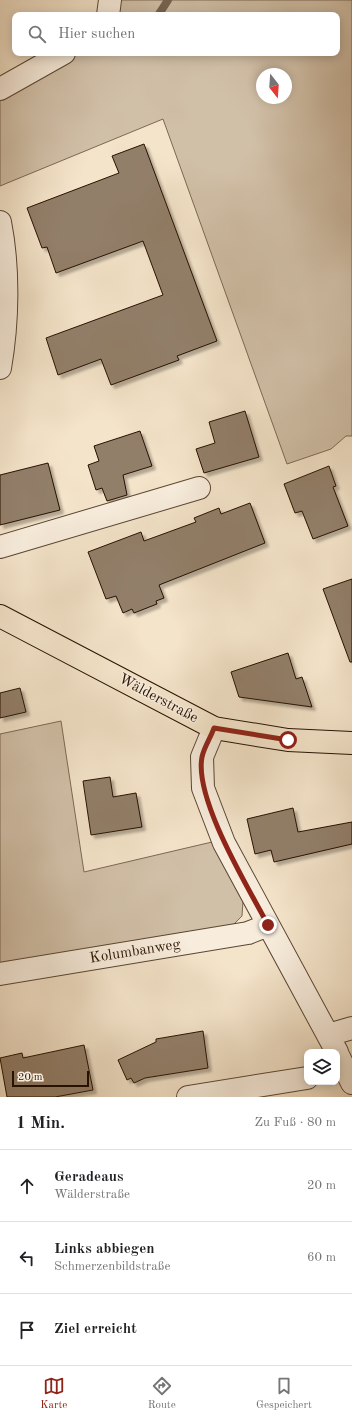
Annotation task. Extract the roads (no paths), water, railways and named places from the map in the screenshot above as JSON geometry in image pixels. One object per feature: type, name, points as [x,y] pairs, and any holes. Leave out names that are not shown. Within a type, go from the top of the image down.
[{"type":"main road","name":"Wälderstraße","points":[[0,616],[214,728],[288,740],[352,743]]},
{"type":"street","points":[[108,12],[110,0]]},
{"type":"street","points":[[0,89],[59,56]]},
{"type":"street","points":[[0,222],[6,253],[4,343],[0,368]]},
{"type":"street","points":[[0,547],[199,488]]},
{"type":"street","points":[[214,728],[202,757],[203,788],[224,843],[334,1049]]},
{"type":"street","name":"Kolumbanweg","points":[[0,974],[248,933],[268,925]]},
{"type":"street","points":[[340,1061],[352,1028]]},
{"type":"street","points":[[188,1097],[304,1078]]},
{"type":"waterway","points":[[160,12],[168,0]]}]
